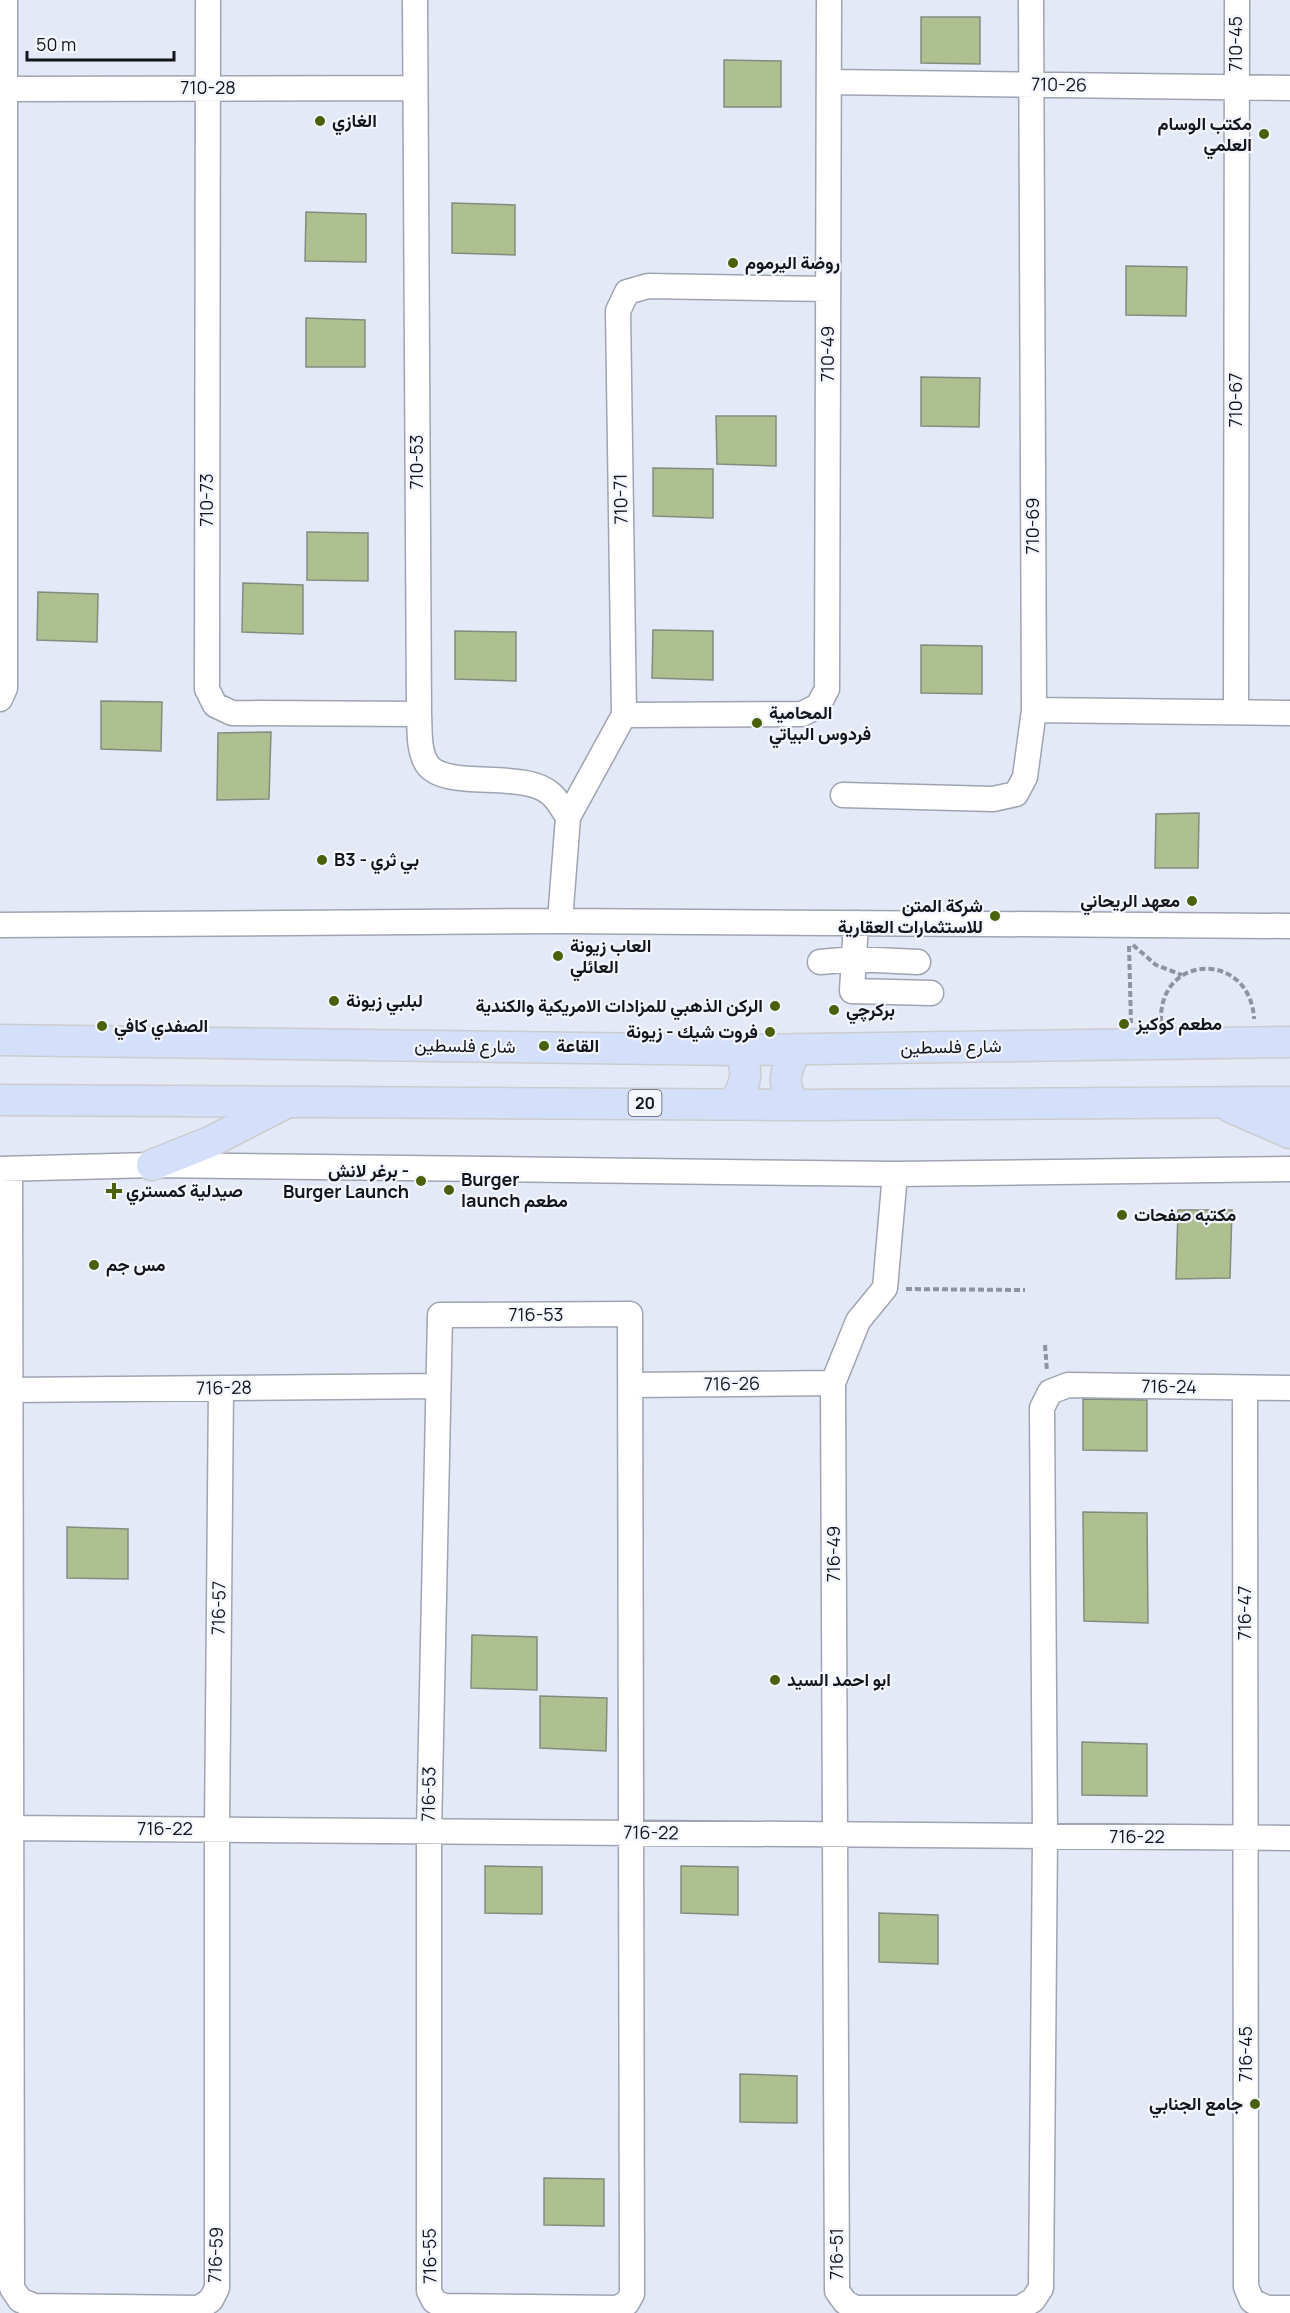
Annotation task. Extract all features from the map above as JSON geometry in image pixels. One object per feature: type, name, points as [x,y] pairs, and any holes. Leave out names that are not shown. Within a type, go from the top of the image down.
[{"type":"main road","name":"شارع فلسطين","points":[[0,1040],[738,1050],[1290,1042]]},
{"type":"main road","points":[[796,1049],[787,1068],[785,1080],[787,1094],[796,1105]]},
{"type":"main road","points":[[734,1103],[742,1090],[747,1073],[744,1059],[738,1050]]},
{"type":"main road","name":"20","points":[[0,1100],[796,1105],[1290,1102]]},
{"type":"main road","points":[[153,1165],[212,1141],[290,1101]]},
{"type":"main road","points":[[1220,1102],[1290,1133]]},
{"type":"street","points":[[0,699],[5,688],[2,89],[5,0]]},
{"type":"street","name":"710-73","points":[[208,0],[207,689],[215,705],[231,713],[419,714]]},
{"type":"street","name":"710-53","points":[[415,0],[419,714],[422,753],[429,766],[442,775],[532,784],[551,794],[568,817]]},
{"type":"street","name":"710-49","points":[[624,715],[802,714],[818,706],[827,689],[829,0]]},
{"type":"street","name":"710-69","points":[[843,795],[993,799],[1016,794],[1025,777],[1034,710],[1031,0]]},
{"type":"street","name":"710-45","points":[[1236,0],[1236,87]]},
{"type":"street","name":"710-26","points":[[829,82],[1290,88]]},
{"type":"street","name":"710-67","points":[[1236,87],[1236,712]]},
{"type":"street","name":"710-28","points":[[2,89],[415,88]]},
{"type":"street","name":"710-71","points":[[624,715],[618,311],[627,292],[648,286],[828,289]]},
{"type":"street","points":[[1034,710],[1290,713]]},
{"type":"street","points":[[560,921],[568,817],[624,715]]},
{"type":"street","points":[[0,925],[560,921],[1290,926]]},
{"type":"street","points":[[856,923],[852,991],[931,993]]},
{"type":"street","points":[[820,962],[854,958],[918,962]]},
{"type":"street","points":[[5,1169],[153,1165],[896,1174],[1290,1169]]},
{"type":"street","name":"716-59","points":[[5,1169],[10,1390],[5,1460],[6,1767],[11,1827],[6,2194],[12,2288],[10,2297],[34,2306],[199,2308],[211,2300],[217,2288],[217,1829]]},
{"type":"street","points":[[885,1288],[896,1174]]},
{"type":"street","name":"716-49","points":[[835,1834],[833,1383],[858,1321],[885,1288]]},
{"type":"street","name":"716-53","points":[[429,1831],[440,1315],[630,1314],[631,1833]]},
{"type":"street","name":"716-26","points":[[631,1385],[833,1383]]},
{"type":"street","name":"716-24","points":[[1045,1836],[1042,1408],[1050,1392],[1068,1385],[1290,1388]]},
{"type":"street","name":"716-28","points":[[10,1390],[437,1386]]},
{"type":"street","name":"716-57","points":[[217,1829],[221,1388]]},
{"type":"street","name":"716-47","points":[[1245,1388],[1245,1838]]},
{"type":"street","name":"716-22","points":[[11,1827],[1290,1838]]},
{"type":"street","name":"716-55","points":[[429,1831],[429,2291],[434,2301],[444,2306],[617,2308],[627,2303],[632,2294],[631,1833]]},
{"type":"street","name":"716-51","points":[[835,1834],[837,2291],[844,2302],[855,2308],[1020,2308],[1033,2300],[1041,2288],[1045,1836]]},
{"type":"street","name":"716-45","points":[[1245,1838],[1246,2287],[1252,2301],[1267,2308],[1290,2308]]},
{"type":"path","points":[[1131,1044],[1128,940],[1156,965],[1182,975]]},
{"type":"path","points":[[1162,1044],[1161,1007],[1170,987],[1182,975],[1206,968],[1216,969],[1243,986],[1252,1003],[1255,1042]]},
{"type":"path","points":[[885,1288],[1025,1290]]},
{"type":"building","points":[[921,17],[980,17],[980,64],[921,63]]},
{"type":"building","points":[[724,60],[781,61],[781,107],[724,107]]},
{"type":"building","points":[[452,203],[515,205],[515,255],[452,253]]},
{"type":"building","points":[[306,212],[366,214],[366,262],[305,261]]},
{"type":"building","points":[[1126,266],[1187,267],[1186,316],[1126,315]]},
{"type":"building","points":[[306,318],[365,320],[365,367],[306,367]]},
{"type":"building","points":[[921,377],[980,378],[979,427],[921,426]]},
{"type":"building","points":[[716,416],[776,416],[776,466],[717,464]]},
{"type":"building","points":[[653,468],[713,469],[713,518],[653,516]]},
{"type":"building","points":[[307,532],[368,533],[368,581],[307,580]]},
{"type":"building","points":[[243,583],[303,585],[303,634],[242,632]]},
{"type":"building","points":[[38,592],[98,594],[97,642],[37,640]]},
{"type":"building","points":[[653,630],[713,631],[713,680],[652,678]]},
{"type":"building","points":[[455,631],[516,632],[516,681],[455,679]]},
{"type":"building","points":[[921,645],[982,646],[982,694],[921,693]]},
{"type":"building","points":[[101,701],[162,702],[161,751],[101,749]]},
{"type":"building","points":[[271,732],[269,799],[217,800],[218,733]]},
{"type":"building","points":[[1199,813],[1198,868],[1155,868],[1156,814]]},
{"type":"building","points":[[1178,1210],[1232,1210],[1230,1278],[1176,1279]]},
{"type":"building","points":[[1083,1399],[1147,1400],[1147,1451],[1083,1450]]},
{"type":"building","points":[[1083,1512],[1147,1513],[1148,1623],[1084,1621]]},
{"type":"building","points":[[67,1527],[128,1529],[128,1579],[67,1578]]},
{"type":"building","points":[[472,1635],[537,1637],[537,1690],[471,1688]]},
{"type":"building","points":[[540,1696],[607,1698],[606,1751],[540,1748]]},
{"type":"building","points":[[1082,1742],[1147,1744],[1147,1796],[1082,1795]]},
{"type":"building","points":[[485,1866],[542,1867],[542,1914],[485,1913]]},
{"type":"building","points":[[681,1866],[738,1867],[738,1915],[681,1913]]},
{"type":"building","points":[[879,1913],[938,1915],[938,1964],[879,1962]]},
{"type":"building","points":[[740,2074],[797,2076],[797,2123],[740,2122]]},
{"type":"building","points":[[544,2178],[604,2179],[604,2226],[544,2225]]},
{"type":"place","name":"الغازي","points":[[320,121]]},
{"type":"place","name":"مكتب الوسام العلمي","points":[[1264,134]]},
{"type":"place","name":"روضة اليرموم","points":[[733,263]]},
{"type":"place","name":"المحامية فردوس البياتي","points":[[757,723]]},
{"type":"place","name":"B3 - بي ثري","points":[[322,860]]},
{"type":"place","name":"معهد الريحاني","points":[[1192,901]]},
{"type":"place","name":"شركة المتن للاستثمارات العقارية","points":[[995,916]]},
{"type":"place","name":"العاب زيونة العائلي","points":[[558,956]]},
{"type":"place","name":"لبلبي زيونة","points":[[334,1001]]},
{"type":"place","name":"الركن الذهبي للمزادات الامريكية والكندية","points":[[775,1006]]},
{"type":"place","name":"بركرچي","points":[[834,1010]]},
{"type":"place","name":"مطعم كوكيز","points":[[1124,1024]]},
{"type":"place","name":"الصفدي كافي","points":[[102,1026]]},
{"type":"place","name":"فروت شيك - زيونة","points":[[770,1032]]},
{"type":"place","name":"القاعة","points":[[544,1046]]},
{"type":"place","name":"برغر لانش - Burger Launch","points":[[421,1181]]},
{"type":"place","name":"Burger launch مطعم","points":[[449,1190]]},
{"type":"place","name":"صيدلية كمستري","points":[[114,1191]]},
{"type":"place","name":"مكتبه صفحات","points":[[1122,1215]]},
{"type":"place","name":"مس جم","points":[[94,1265]]},
{"type":"place","name":"ابو احمد السيد","points":[[775,1680]]},
{"type":"place","name":"جامع الجنابي","points":[[1255,2104]]}]
